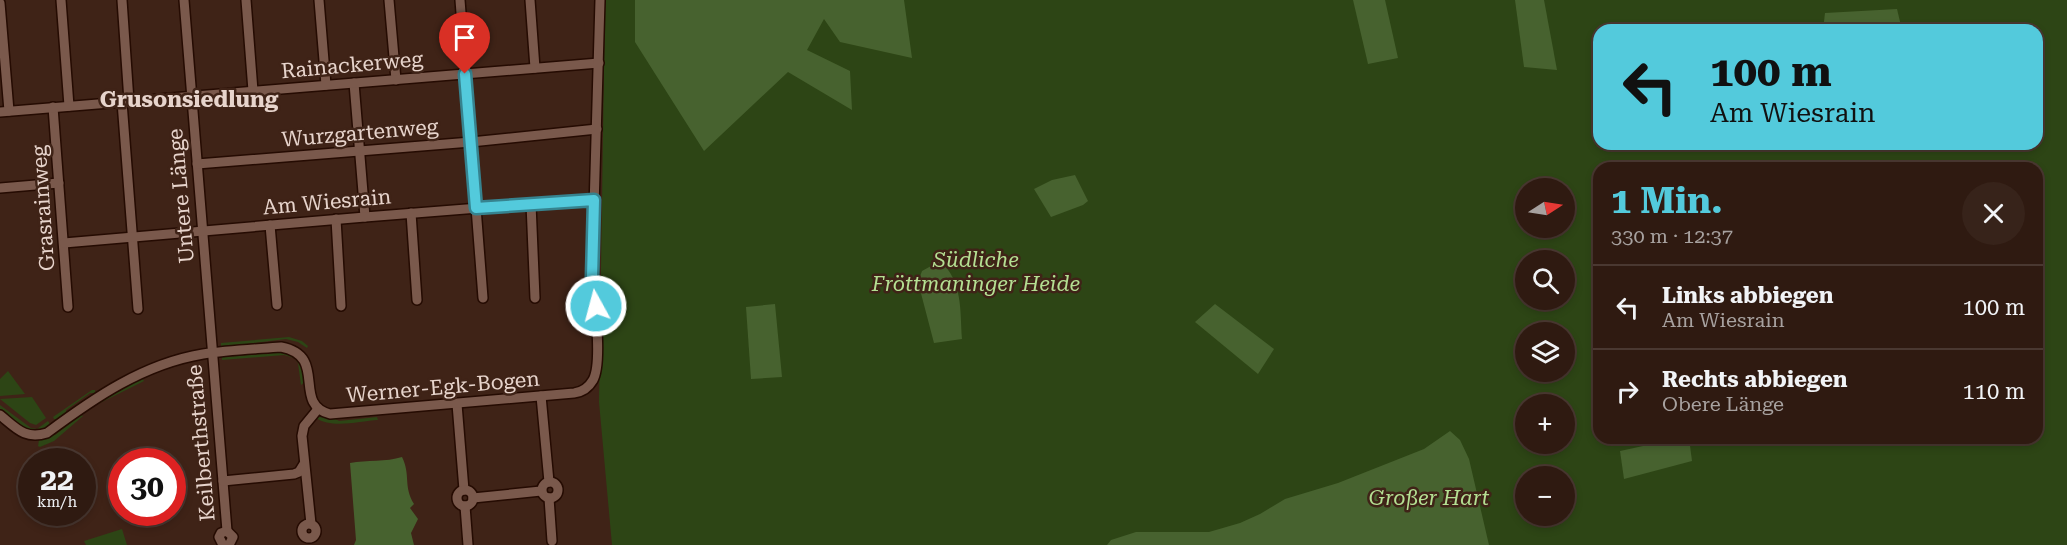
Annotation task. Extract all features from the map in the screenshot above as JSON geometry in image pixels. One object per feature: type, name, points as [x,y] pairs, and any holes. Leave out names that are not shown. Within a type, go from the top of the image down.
[{"type":"street","points":[[60,0],[69,106]]},
{"type":"street","points":[[122,0],[132,236],[138,309]]},
{"type":"street","name":"Untere Länge","points":[[184,0],[212,353]]},
{"type":"street","points":[[246,0],[253,91]]},
{"type":"street","points":[[319,0],[326,85]]},
{"type":"street","points":[[389,0],[396,80]]},
{"type":"street","points":[[460,0],[483,298]]},
{"type":"street","points":[[530,0],[535,68]]},
{"type":"street","name":"Werner-Egk-Bogen","points":[[0,415],[27,435],[40,436],[88,403],[132,378],[175,361],[212,353],[281,347],[298,352],[305,362],[311,397],[318,409],[323,412],[337,414],[580,392],[593,380],[596,365],[596,306],[592,277],[600,0]]},
{"type":"street","points":[[0,3],[4,111]]},
{"type":"street","name":"Rainackerweg","points":[[4,111],[599,63]]},
{"type":"street","points":[[354,83],[365,216]]},
{"type":"street","name":"Grasrainweg","points":[[53,107],[68,307]]},
{"type":"street","name":"Wurzgartenweg","points":[[197,165],[597,129]]},
{"type":"street","points":[[0,188],[59,183]]},
{"type":"street","name":"Am Wiesrain","points":[[64,243],[365,216],[594,200]]},
{"type":"street","points":[[531,204],[534,298]]},
{"type":"street","points":[[411,213],[417,300]]},
{"type":"street","points":[[336,219],[341,306]]},
{"type":"street","points":[[270,225],[277,305]]},
{"type":"street","name":"Keilberthstraße","points":[[212,353],[227,531],[233,537],[230,545]]},
{"type":"street","points":[[541,396],[549,482]]},
{"type":"street","points":[[457,404],[464,490],[458,499],[465,506]]},
{"type":"street","points":[[310,524],[302,431],[318,409]]},
{"type":"street","points":[[223,481],[294,474],[299,472],[304,464]]},
{"type":"street","points":[[549,482],[554,483],[558,490],[554,497],[549,498],[544,496],[542,486],[549,482]]},
{"type":"street","points":[[464,490],[471,493],[473,498]]},
{"type":"street","points":[[473,498],[542,491]]},
{"type":"street","points":[[465,506],[470,504],[473,498]]},
{"type":"street","points":[[549,498],[552,544]]},
{"type":"street","points":[[465,506],[468,545]]},
{"type":"street","name":"Keilberthstraße","points":[[223,545],[219,537],[221,533],[227,531]]},
{"type":"green space","name":"Südliche Fröttmaninger Heide","points":[[605,0],[2067,0],[2067,545],[612,545],[599,402]]},
{"type":"green space","points":[[635,0],[904,0],[912,58],[840,42],[824,19],[807,50],[850,71],[852,110],[788,72],[704,151],[635,42]]},
{"type":"green space","points":[[1353,0],[1385,0],[1398,58],[1368,64]]},
{"type":"green space","points":[[1515,0],[1544,0],[1557,70],[1524,67]]},
{"type":"green space","points":[[1897,9],[1901,24],[1824,24],[1825,13]]},
{"type":"green space","points":[[1075,175],[1088,201],[1051,217],[1034,189],[1052,180]]},
{"type":"green space","points":[[940,261],[957,287],[962,339],[934,343],[918,282],[922,271]]},
{"type":"green space","points":[[775,304],[782,377],[751,379],[746,307]]},
{"type":"green space","points":[[1215,304],[1274,349],[1258,374],[1195,322]]},
{"type":"green space","points":[[289,337],[302,341],[308,346],[307,348],[298,342],[286,339],[221,347],[221,343]]},
{"type":"green space","points":[[278,350],[294,358],[284,355],[222,360],[222,355],[227,357],[270,353]]},
{"type":"green space","points":[[298,363],[304,376],[305,382],[301,385]]},
{"type":"green space","points":[[8,371],[25,394],[0,396],[0,379]]},
{"type":"green space","points":[[142,378],[144,381],[98,404],[98,400]]},
{"type":"green space","points":[[92,390],[95,390],[95,393],[90,393],[66,410],[66,414],[58,420],[54,419],[53,417]]},
{"type":"green space","points":[[32,397],[46,418],[36,425],[30,423],[0,399]]},
{"type":"green space","points":[[0,405],[31,428],[37,429],[48,421],[51,426],[43,430],[29,430],[17,424],[0,409]]},
{"type":"green space","points":[[79,413],[83,416],[54,441],[38,446],[39,440],[55,435],[78,417]]},
{"type":"green space","points":[[377,417],[378,420],[338,424],[316,418],[334,418],[339,421]]},
{"type":"green space","name":"Großer Hart","points":[[1450,431],[1460,440],[1469,459],[1489,545],[1107,545],[1111,540],[1136,532],[1209,532],[1240,523],[1285,499],[1338,483],[1424,449]]},
{"type":"green space","points":[[1652,444],[1690,444],[1692,461],[1624,479],[1620,451]]},
{"type":"green space","points":[[402,457],[409,492],[414,504],[410,508],[418,519],[411,533],[414,545],[354,545],[356,540],[350,463]]},
{"type":"green space","points":[[122,529],[127,545],[86,545],[84,541]]},
{"type":"district","name":"Grusonsiedlung","points":[[189,99]]},
{"type":"route","points":[[465,74],[476,208],[594,200],[592,277],[596,306]]}]
